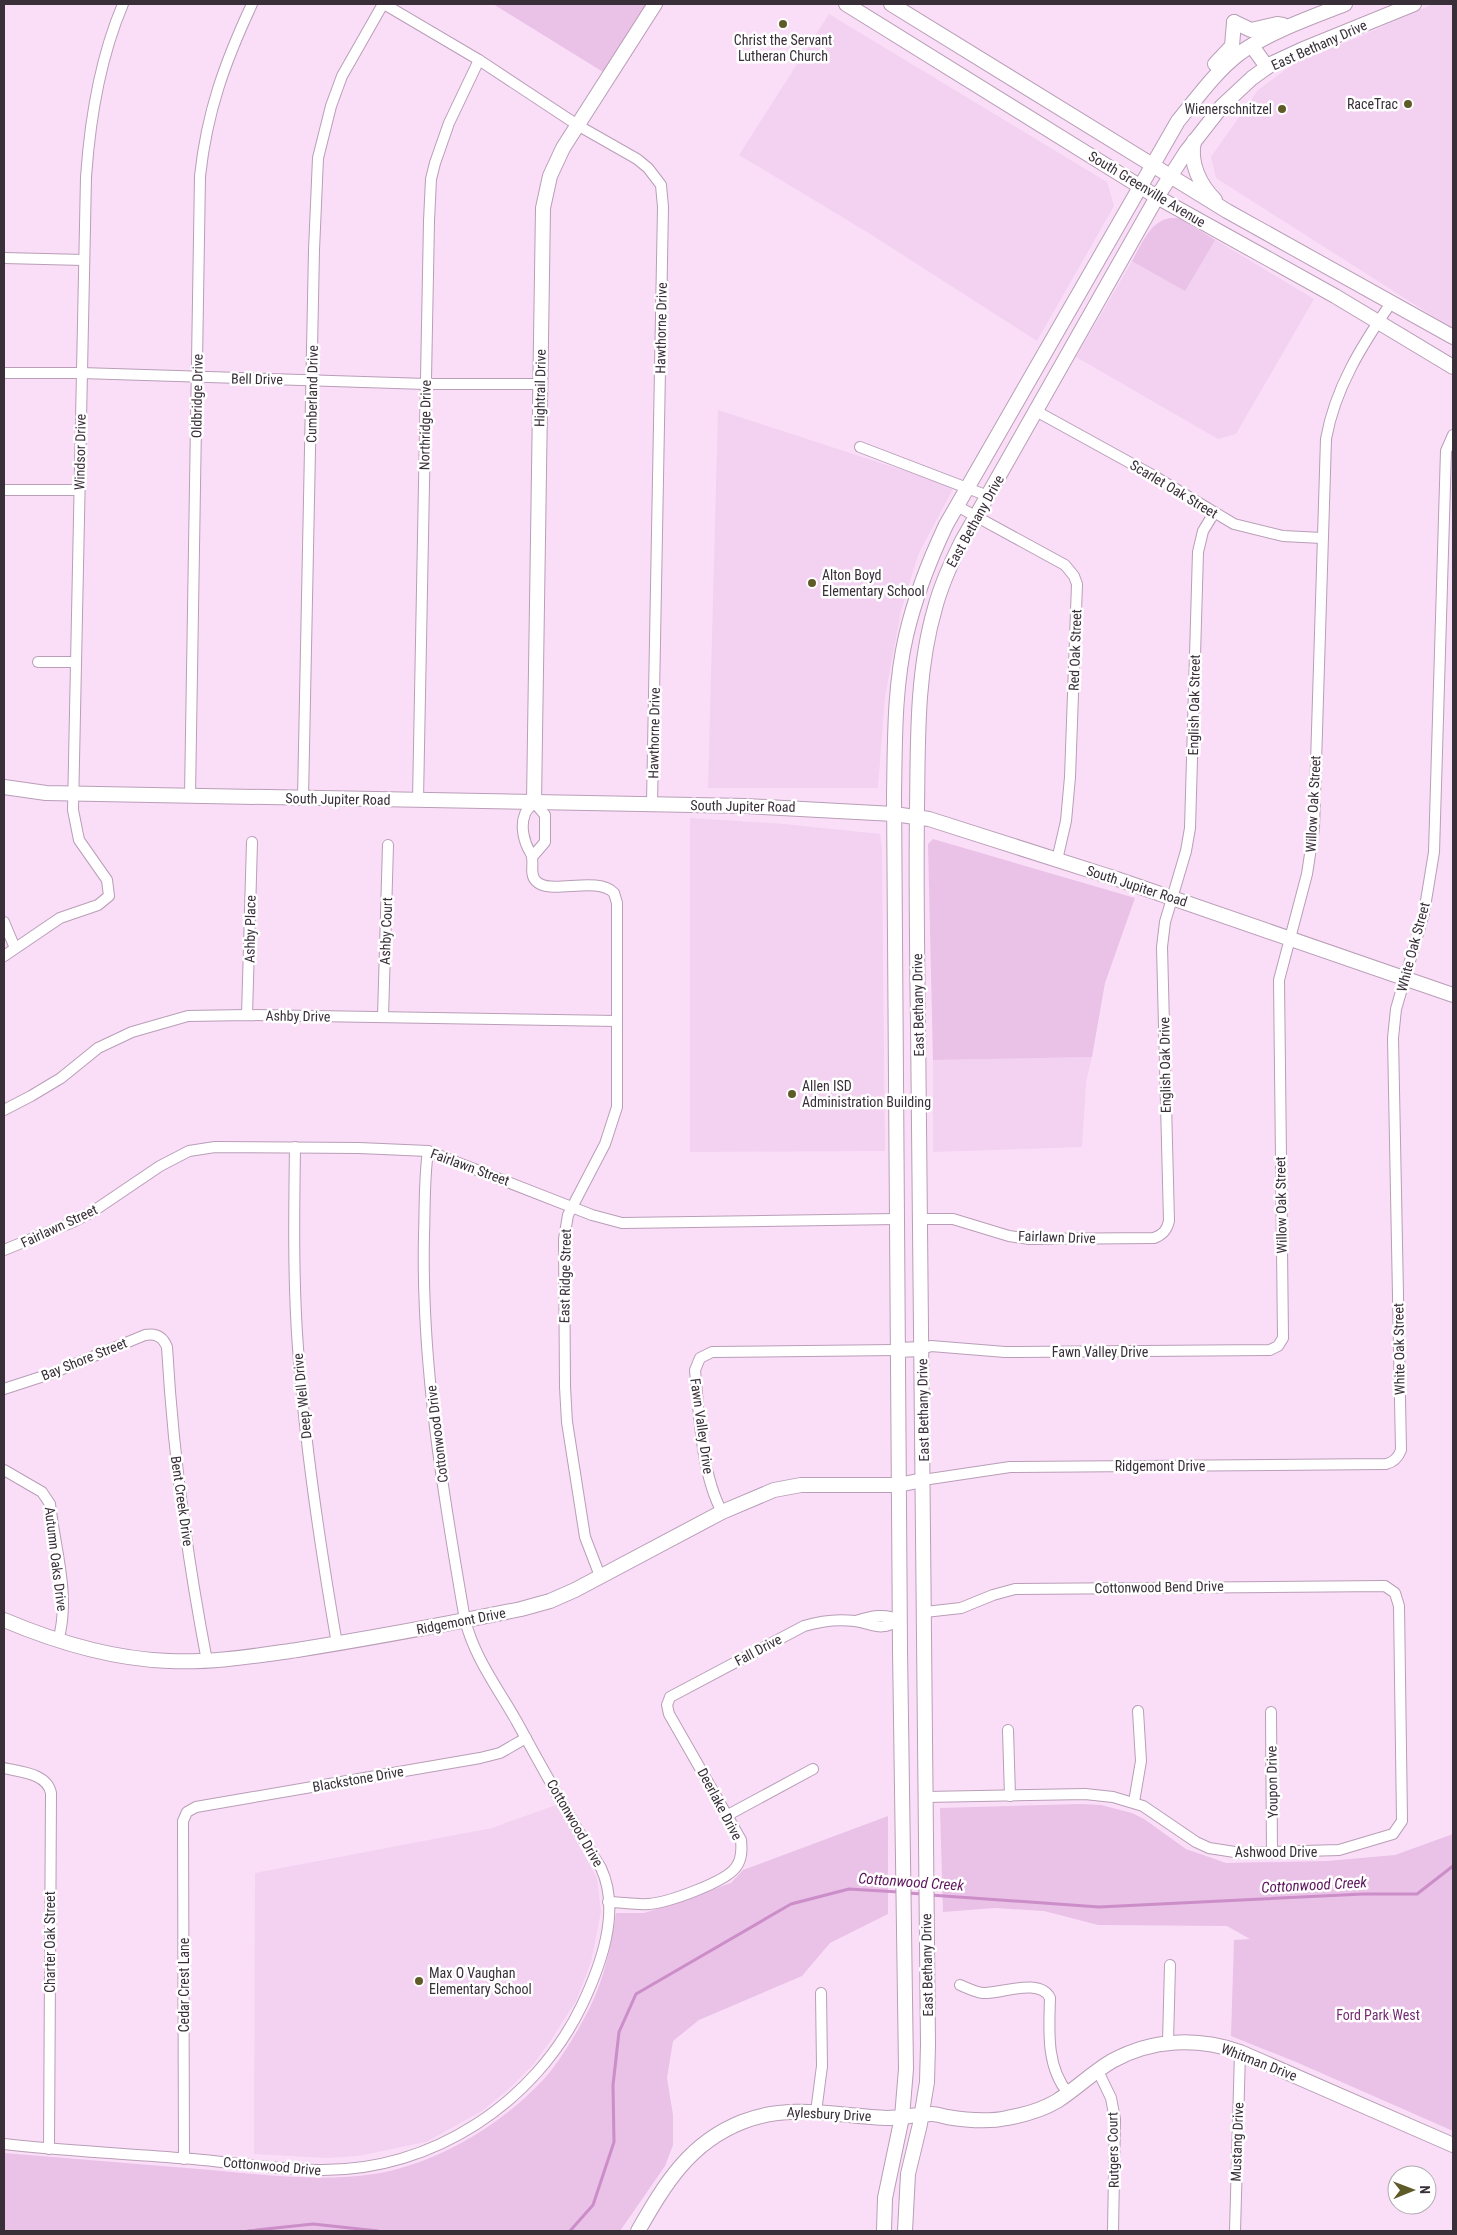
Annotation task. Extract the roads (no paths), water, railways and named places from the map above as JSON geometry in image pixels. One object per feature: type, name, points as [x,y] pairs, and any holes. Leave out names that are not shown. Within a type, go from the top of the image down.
[{"type":"main road","name":"Hightrail Drive","points":[[534,802],[543,208],[556,161],[655,4]]},
{"type":"main road","name":"South Greenville Avenue","points":[[846,4],[1140,187],[1334,296],[1453,367]]},
{"type":"main road","name":"South Greenville Avenue","points":[[891,4],[1170,178],[1453,336]]},
{"type":"main road","name":"East Bethany Drive","points":[[884,2231],[884,2198],[902,2117],[906,2069],[902,1855],[894,1023],[894,814],[896,716],[901,663],[919,590],[933,553],[957,506],[1178,122],[1206,88],[1240,53],[1288,27],[1345,4]]},
{"type":"main road","name":"East Bethany Drive","points":[[905,2231],[908,2174],[922,2115],[927,2082],[928,2045],[922,1349],[915,898],[918,734],[923,664],[938,597],[955,555],[976,516],[1157,197],[1194,141],[1232,94],[1267,68],[1301,50],[1414,4]]},
{"type":"main road","points":[[1206,88],[1210,70],[1232,46],[1234,22],[1251,30],[1277,24],[1288,27]]},
{"type":"main road","points":[[913,46],[925,25]]},
{"type":"main road","points":[[1252,46],[1267,68]]},
{"type":"main road","points":[[1194,141],[1192,158],[1195,169],[1210,196],[1227,211]]},
{"type":"main road","points":[[1078,295],[1096,305]]},
{"type":"main road","points":[[1018,400],[1036,411]]},
{"type":"main road","points":[[919,590],[938,597]]},
{"type":"main road","name":"South Jupiter Road","points":[[4,787],[38,792],[74,793],[814,808],[917,817],[946,824],[1172,897],[1289,940],[1453,995]]},
{"type":"main road","points":[[894,1023],[918,1023]]},
{"type":"main road","points":[[896,1219],[920,1219]]},
{"type":"main road","points":[[897,1350],[922,1349]]},
{"type":"main road","name":"Ridgemont Drive","points":[[4,1620],[58,1641],[122,1656],[168,1661],[247,1657],[337,1644],[521,1610],[550,1601],[722,1512],[774,1490],[790,1486],[898,1485],[923,1480]]},
{"type":"main road","points":[[900,1620],[924,1612]]},
{"type":"main road","name":"Whitman Drive","points":[[922,2115],[1005,2119],[1043,2108],[1068,2093],[1098,2071],[1131,2052],[1168,2042],[1205,2043],[1240,2052],[1453,2144]]},
{"type":"main road","name":"Aylesbury Drive","points":[[638,2231],[666,2182],[698,2147],[740,2122],[761,2114],[793,2111],[889,2118],[922,2115]]},
{"type":"street","name":"Windsor Drive","points":[[14,948],[60,918],[98,905],[109,896],[107,880],[79,840],[74,823],[76,662],[86,177],[91,124],[108,46],[123,4]]},
{"type":"street","name":"Oldbridge Drive","points":[[190,796],[200,176],[203,144],[213,102],[229,53],[252,4]]},
{"type":"street","name":"Hawthorne Drive","points":[[384,4],[479,60],[579,126],[637,159],[661,184],[663,196],[652,804]]},
{"type":"street","name":"Cumberland Drive","points":[[303,798],[314,250],[318,158],[330,106],[342,76],[384,4]]},
{"type":"street","name":"Northridge Drive","points":[[418,800],[431,178],[441,143],[479,60]]},
{"type":"street","points":[[4,258],[84,260]]},
{"type":"street","name":"Willow Oak Street","points":[[1278,1346],[1284,1334],[1279,990],[1281,967],[1307,874],[1314,828],[1326,439],[1331,414],[1348,374],[1377,323],[1391,303]]},
{"type":"street","name":"Bell Drive","points":[[4,373],[81,373],[426,384],[540,384]]},
{"type":"street","name":"Scarlet Oak Street","points":[[1036,411],[1154,476],[1214,514],[1234,524],[1283,536],[1322,538]]},
{"type":"street","name":"White Oak Street","points":[[1396,1460],[1401,1450],[1401,1445],[1393,1038],[1396,1009],[1424,912],[1436,828],[1446,451],[1453,435]]},
{"type":"street","points":[[860,447],[988,496]]},
{"type":"street","points":[[4,490],[79,490]]},
{"type":"street","name":"Red Oak Street","points":[[957,506],[1065,565],[1074,576],[1077,584],[1070,777],[1066,821],[1057,860]]},
{"type":"street","name":"English Oak Street","points":[[1172,897],[1186,851],[1192,806],[1198,552],[1203,531],[1214,514]]},
{"type":"street","points":[[38,662],[76,662]]},
{"type":"street","name":"Hightrail Drive","points":[[533,856],[545,842],[545,815],[534,802],[524,815],[524,841],[533,856],[533,877],[542,886],[604,886],[614,893]]},
{"type":"street","name":"Ashby Place","points":[[248,1015],[252,842]]},
{"type":"street","name":"Ashby Court","points":[[383,1017],[388,846]]},
{"type":"street","name":"East Ridge Street","points":[[600,1576],[586,1537],[566,1407],[564,1240],[566,1224],[572,1206],[605,1144],[613,1124],[618,1088],[617,903],[614,893]]},
{"type":"street","name":"English Oak Drive","points":[[1164,1232],[1169,1220],[1162,948],[1165,922],[1172,897]]},
{"type":"street","points":[[4,922],[14,948],[4,956]]},
{"type":"street","name":"Ashby Drive","points":[[4,1110],[61,1078],[98,1048],[132,1032],[188,1016],[248,1015],[617,1021]]},
{"type":"street","name":"Fairlawn Street","points":[[4,1250],[73,1222],[92,1212],[160,1166],[189,1151],[215,1147],[295,1147],[428,1151],[592,1215],[622,1223],[896,1219]]},
{"type":"street","name":"Deep Well Drive","points":[[295,1147],[294,1231],[298,1356],[313,1492],[337,1644]]},
{"type":"street","name":"Cottonwood Drive","points":[[4,2144],[184,2158],[303,2170],[359,2168],[403,2158],[427,2150],[471,2129],[498,2111],[522,2090],[548,2062],[567,2034],[588,1993],[601,1957],[607,1932],[608,1902],[606,1880],[601,1868],[526,1738],[481,1664],[465,1620],[443,1488],[429,1369],[424,1256],[428,1151]]},
{"type":"street","name":"Fairlawn Drive","points":[[920,1219],[953,1219],[1003,1234],[1028,1239],[1148,1239],[1164,1232]]},
{"type":"street","name":"Bay Shore Street","points":[[4,1389],[53,1373],[145,1335],[158,1336],[163,1341]]},
{"type":"street","name":"Bent Creek Drive","points":[[163,1341],[167,1347],[174,1442],[184,1519],[207,1660]]},
{"type":"street","name":"Fawn Valley Drive","points":[[922,1349],[942,1346],[986,1351],[1092,1353],[1270,1350],[1278,1346]]},
{"type":"street","name":"Fawn Valley Drive","points":[[722,1512],[716,1501],[708,1473],[695,1370],[700,1358],[712,1352],[897,1350]]},
{"type":"street","name":"Ridgemont Drive","points":[[923,1480],[1010,1467],[1386,1464],[1396,1460]]},
{"type":"street","name":"Autumn Oaks Drive","points":[[4,1470],[42,1492],[50,1504],[63,1604],[62,1626],[58,1641]]},
{"type":"street","name":"Cottonwood Bend Drive","points":[[924,1612],[960,1608],[1015,1589],[1378,1585],[1391,1589],[1395,1593]]},
{"type":"street","name":"Ashwood Drive","points":[[926,1797],[1085,1794],[1113,1797],[1134,1802],[1159,1816],[1196,1842],[1209,1848],[1241,1853],[1339,1850],[1393,1834],[1400,1826],[1402,1815],[1399,1606],[1395,1593]]},
{"type":"street","name":"Fall Drive","points":[[668,1701],[673,1694],[804,1626],[826,1622],[856,1621],[870,1626],[891,1626],[900,1620]]},
{"type":"street","name":"Deerlake Drive","points":[[608,1902],[648,1904],[667,1901],[730,1874],[740,1861],[742,1851],[741,1840],[669,1714],[668,1701]]},
{"type":"street","points":[[1134,1802],[1141,1762],[1138,1712]]},
{"type":"street","name":"Youpon Drive","points":[[1271,1712],[1272,1853]]},
{"type":"street","points":[[1008,1730],[1010,1796]]},
{"type":"street","name":"Blackstone Drive","points":[[187,1812],[196,1807],[480,1758],[500,1753],[526,1738]]},
{"type":"street","name":"Charter Oak Street","points":[[4,1768],[43,1779],[50,1788],[51,1793],[49,2149]]},
{"type":"street","points":[[728,1815],[813,1769]]},
{"type":"street","name":"Cedar Crest Lane","points":[[184,2158],[183,1821],[187,1812]]},
{"type":"street","points":[[1168,2042],[1170,1965]]},
{"type":"street","points":[[960,1985],[982,1993],[1039,1988],[1048,1993],[1050,1998],[1049,2045],[1061,2085],[1068,2093]]},
{"type":"street","points":[[816,2112],[822,2066],[821,1993]]},
{"type":"street","name":"Mustang Drive","points":[[1235,2231],[1240,2052]]},
{"type":"street","name":"Rutgers Court","points":[[1098,2071],[1111,2098],[1115,2119],[1114,2231]]},
{"type":"waterway","name":"Cottonwood Creek","points":[[930,1895],[1099,1907],[1363,1894],[1417,1894],[1453,1866]]},
{"type":"waterway","name":"Cottonwood Creek","points":[[570,2231],[593,2205],[614,2142],[613,2085],[619,2032],[636,1994],[791,1904],[849,1889],[899,1892]]},
{"type":"waterway","name":"Cottonwood Creek","points":[[907,1893],[923,1894]]},
{"type":"waterway","name":"Cottonwood Creek","points":[[248,2231],[313,2224],[378,2231]]},
{"type":"place","name":"Christ the Servant Lutheran Church","points":[[783,24]]},
{"type":"place","name":"RaceTrac","points":[[1408,104]]},
{"type":"place","name":"Wienerschnitzel","points":[[1282,109]]},
{"type":"place","name":"Alton Boyd Elementary School","points":[[812,583]]},
{"type":"place","name":"Allen ISD Administration Building","points":[[792,1094]]},
{"type":"place","name":"Max O Vaughan Elementary School","points":[[419,1981]]},
{"type":"park label","name":"Ford Park West","points":[[1378,2015]]}]
